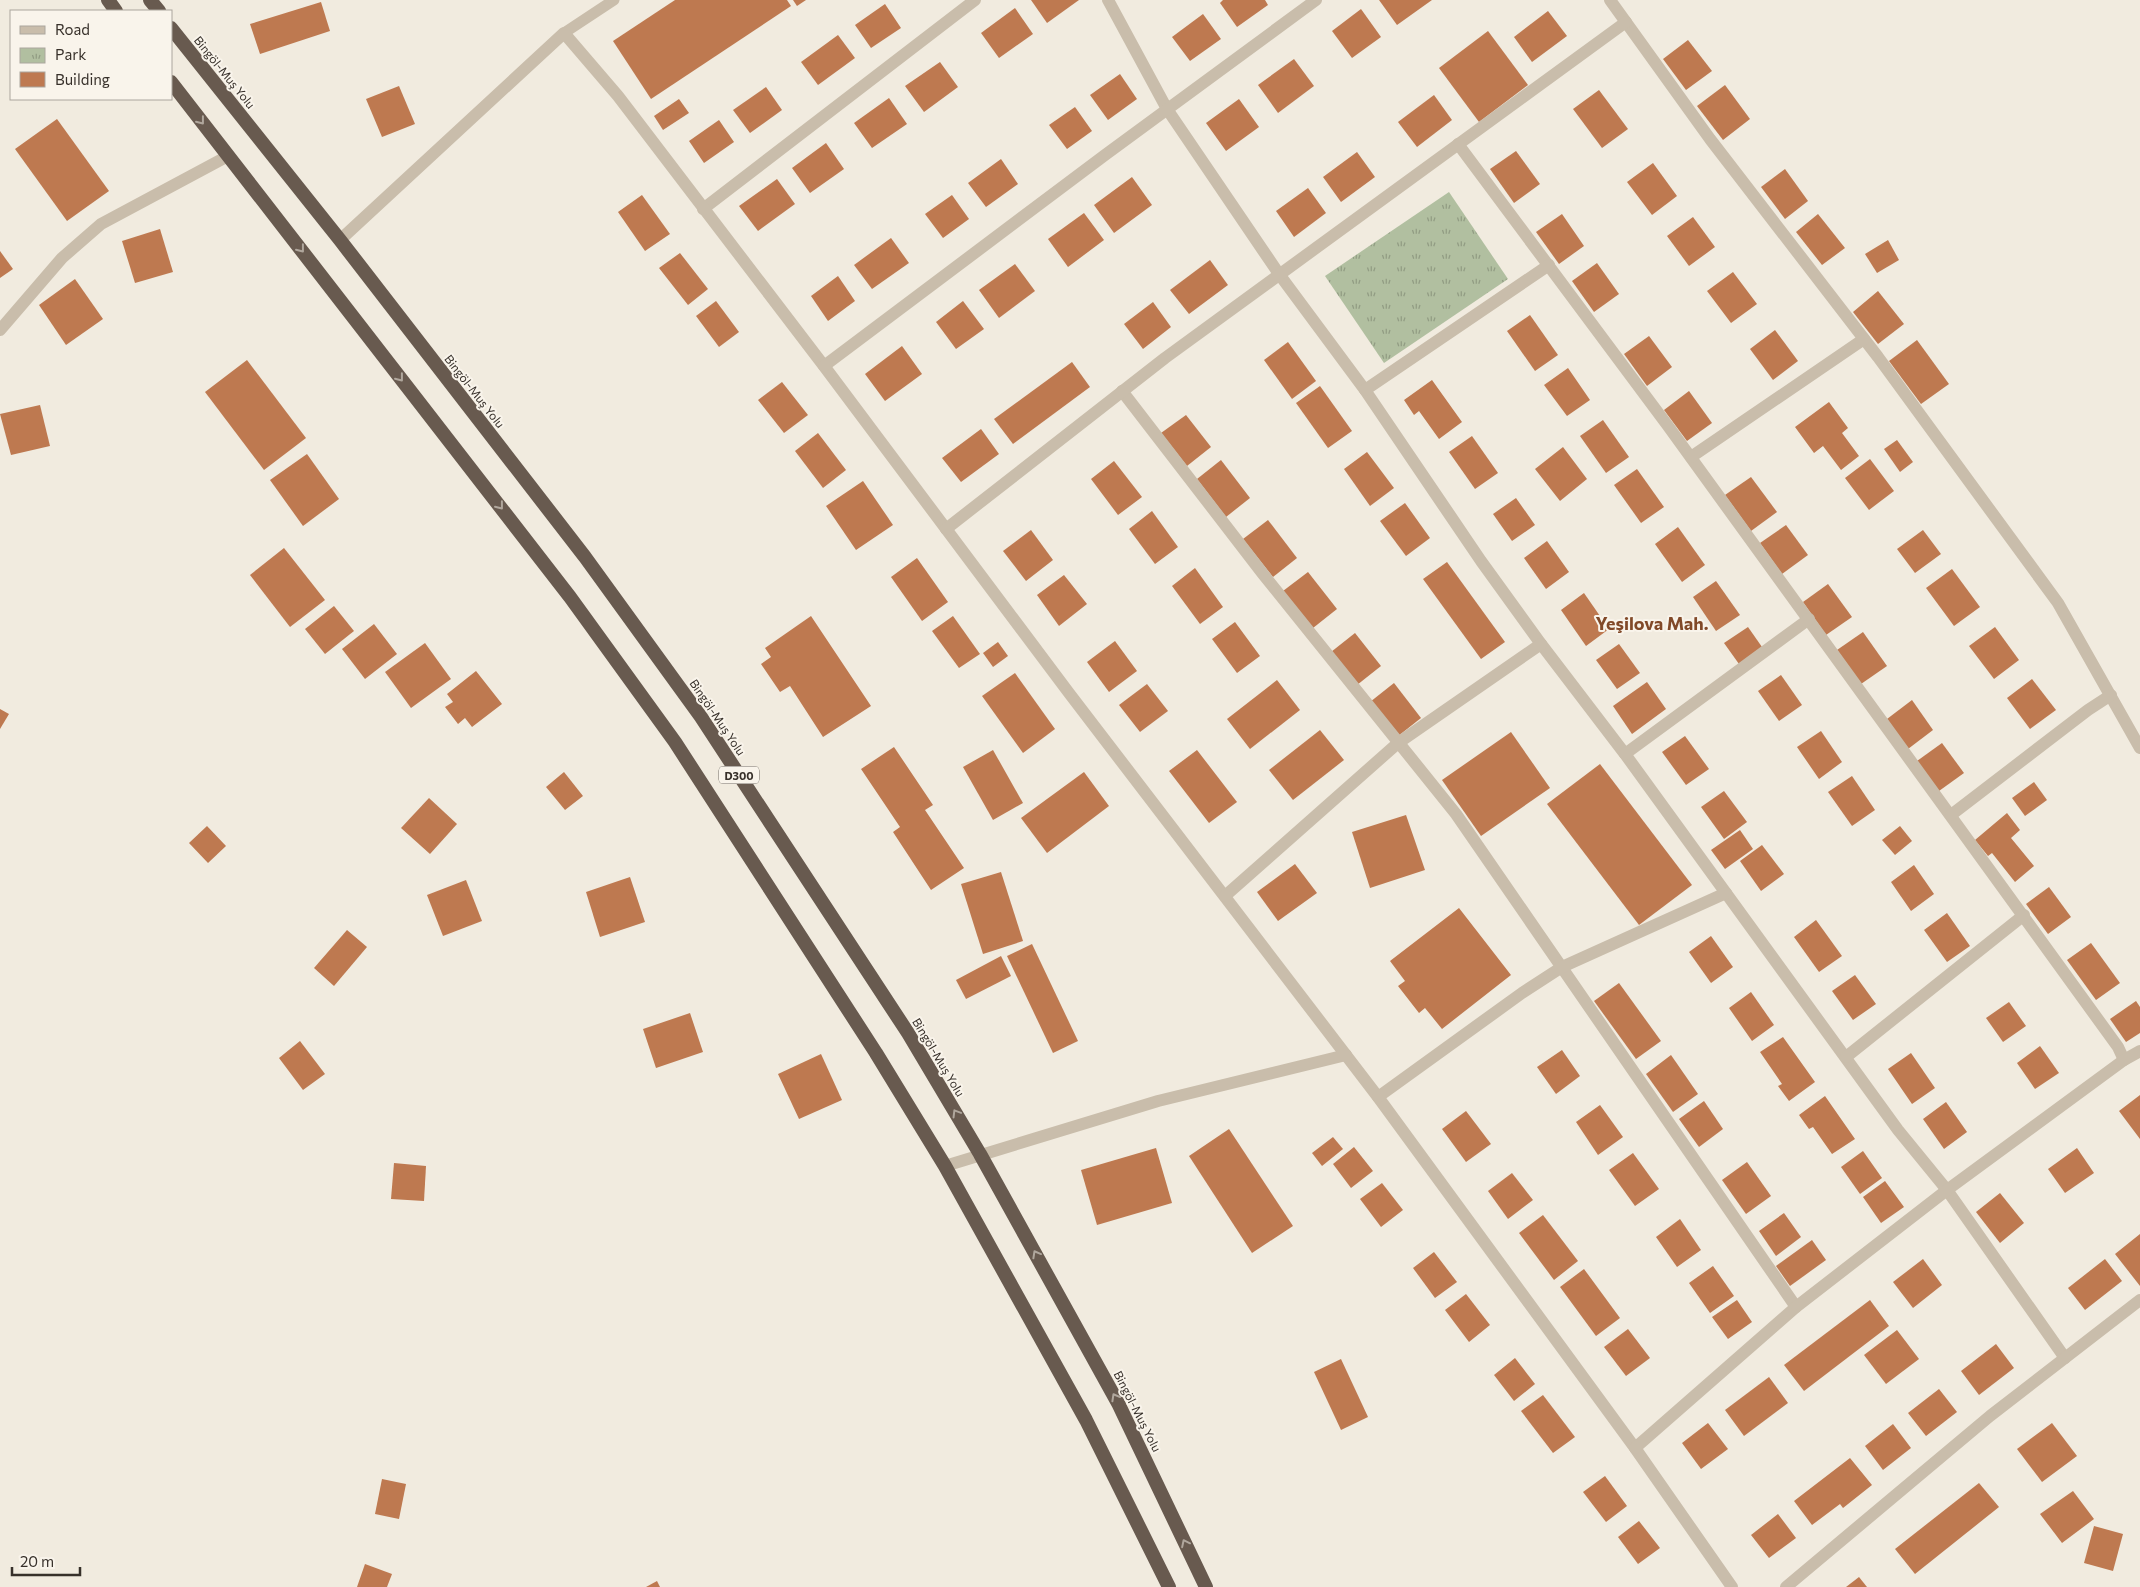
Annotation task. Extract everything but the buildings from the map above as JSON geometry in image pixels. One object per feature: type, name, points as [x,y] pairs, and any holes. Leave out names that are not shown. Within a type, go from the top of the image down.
[{"type":"highway","points":[[150,0],[158,10]]},
{"type":"highway","name":"Bingöl-Muş Yolu","points":[[172,29],[340,240],[585,557],[701,717],[908,1033],[980,1154],[1118,1403],[1206,1587]]},
{"type":"highway","name":"D300","points":[[172,83],[570,597],[675,742],[876,1053],[945,1166],[1086,1420],[1169,1587]]},
{"type":"street","points":[[703,209],[975,0]]},
{"type":"street","points":[[1108,0],[1167,109],[1279,274],[1365,390],[1481,561],[1541,644],[1626,754],[1898,1130],[1947,1190],[2065,1358]]},
{"type":"street","points":[[824,366],[1316,0]]},
{"type":"street","points":[[1610,0],[1710,138],[1864,339],[2058,602],[2140,748]]},
{"type":"street","points":[[946,529],[1122,391],[1279,274],[1626,22]]},
{"type":"street","points":[[340,240],[564,32],[618,96],[824,366],[1069,693],[1378,1097],[1634,1448],[1732,1587]]},
{"type":"street","points":[[1458,144],[1691,457],[1952,815],[2118,1047],[2124,1060]]},
{"type":"street","points":[[0,330],[62,258],[87,235],[124,210],[149,199],[228,156]]},
{"type":"street","points":[[1365,390],[1549,265]]},
{"type":"street","points":[[1691,457],[1864,339]]},
{"type":"street","points":[[1122,391],[1263,574],[1456,814],[1796,1306]]},
{"type":"street","points":[[1626,754],[1809,619]]},
{"type":"street","points":[[1225,896],[1398,743],[1541,644]]},
{"type":"street","points":[[1952,815],[2088,710],[2111,695]]},
{"type":"street","points":[[1378,1097],[1562,967],[1726,893]]},
{"type":"street","points":[[1846,1057],[2024,915]]},
{"type":"street","points":[[1634,1448],[1796,1306],[1947,1190],[2124,1060],[2140,1051]]},
{"type":"street","points":[[945,1166],[1158,1101],[1346,1055]]},
{"type":"street","points":[[1786,1587],[1990,1416],[2140,1300]]},
{"type":"lane","points":[[564,32],[614,0]]},
{"type":"green space","points":[[1449,192],[1508,279],[1384,363],[1325,276]]},
{"type":"district","name":"Yeşilova Mah.","points":[[1652,623]]}]
